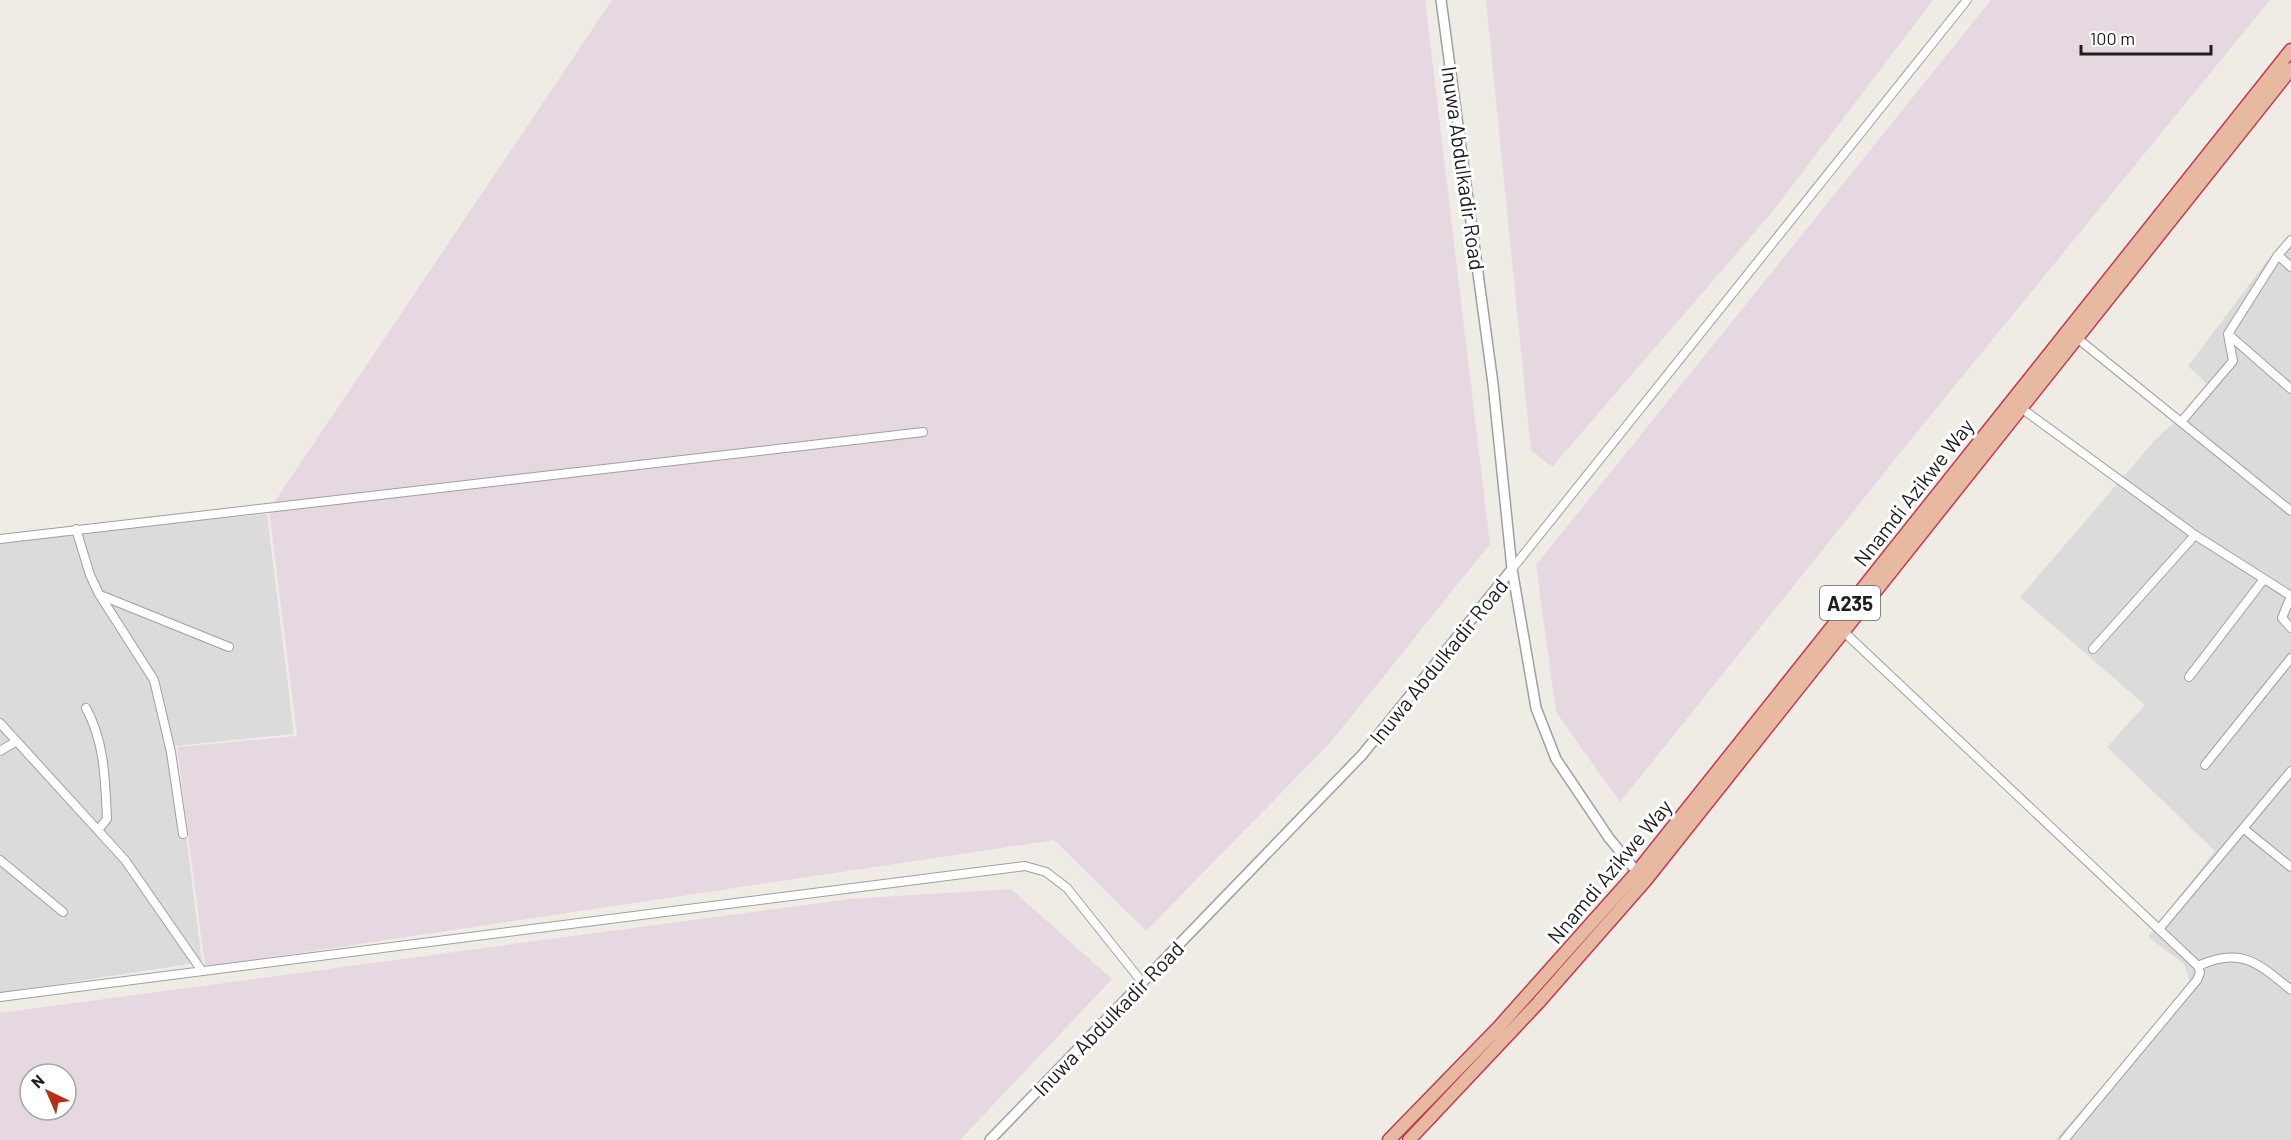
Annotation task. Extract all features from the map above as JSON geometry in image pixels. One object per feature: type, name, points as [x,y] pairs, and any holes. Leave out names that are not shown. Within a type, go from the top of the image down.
[{"type":"highway","name":"Nnamdi Azikwe Way","points":[[1389,1140],[1641,877],[2291,50]]},
{"type":"highway","name":"Nnamdi Azikwe Way","points":[[1409,1140],[1538,1004],[1843,632],[2291,69]]},
{"type":"street","name":"Inuwa Abdulkadir Road","points":[[990,1140],[1362,755],[1512,569],[1493,384],[1441,0]]},
{"type":"street","points":[[1641,877],[1609,838],[1556,759],[1536,708],[1512,569],[1967,0]]},
{"type":"street","points":[[2181,422],[2233,361],[2228,334],[2278,255],[2291,240]]},
{"type":"street","points":[[2278,255],[2291,267]]},
{"type":"street","points":[[2228,334],[2291,389]]},
{"type":"street","points":[[2077,338],[2291,511]]},
{"type":"street","points":[[2020,408],[2195,535],[2291,596],[2282,618],[2291,628]]},
{"type":"street","points":[[0,539],[923,432]]},
{"type":"street","points":[[76,529],[90,575],[99,594],[154,680],[171,752],[183,834]]},
{"type":"street","points":[[2093,649],[2195,535]]},
{"type":"street","points":[[2189,677],[2264,579]]},
{"type":"street","points":[[99,594],[229,648]]},
{"type":"street","points":[[1843,632],[2198,966],[2200,973],[2197,980],[2064,1140]]},
{"type":"street","points":[[2205,765],[2291,658]]},
{"type":"street","points":[[86,708],[98,730],[105,770],[107,819],[98,830]]},
{"type":"street","points":[[0,723],[125,860],[202,971]]},
{"type":"street","points":[[0,751],[15,742]]},
{"type":"street","points":[[2159,929],[2291,771]]},
{"type":"street","points":[[2244,829],[2291,867]]},
{"type":"street","points":[[0,860],[63,912]]},
{"type":"street","points":[[0,997],[1025,866],[1046,872],[1067,888],[1142,982]]},
{"type":"street","points":[[2198,966],[2225,956],[2241,956],[2266,969],[2291,990]]},
{"type":"shaded area","points":[[612,0],[1425,0],[1490,544],[1330,743],[1146,931],[1054,840],[205,967],[177,747],[297,736],[269,510]]},
{"type":"shaded area","points":[[1486,0],[1933,0],[1773,211],[1552,467],[1531,450]]},
{"type":"shaded area","points":[[1991,0],[2270,0],[1921,427],[1620,802],[1556,712],[1536,565]]},
{"type":"shaded area","points":[[2291,234],[2291,1140],[2055,1140],[2191,986],[2184,964],[2148,937],[2215,851],[2107,747],[2145,705],[2020,597],[2154,441],[2189,409],[2209,386],[2188,366],[2270,257]]},
{"type":"shaded area","points":[[267,514],[294,734],[175,746],[202,962],[0,993],[0,540]]},
{"type":"shaded area","points":[[1011,889],[1112,979],[960,1140],[0,1140],[0,1013],[850,899]]}]
